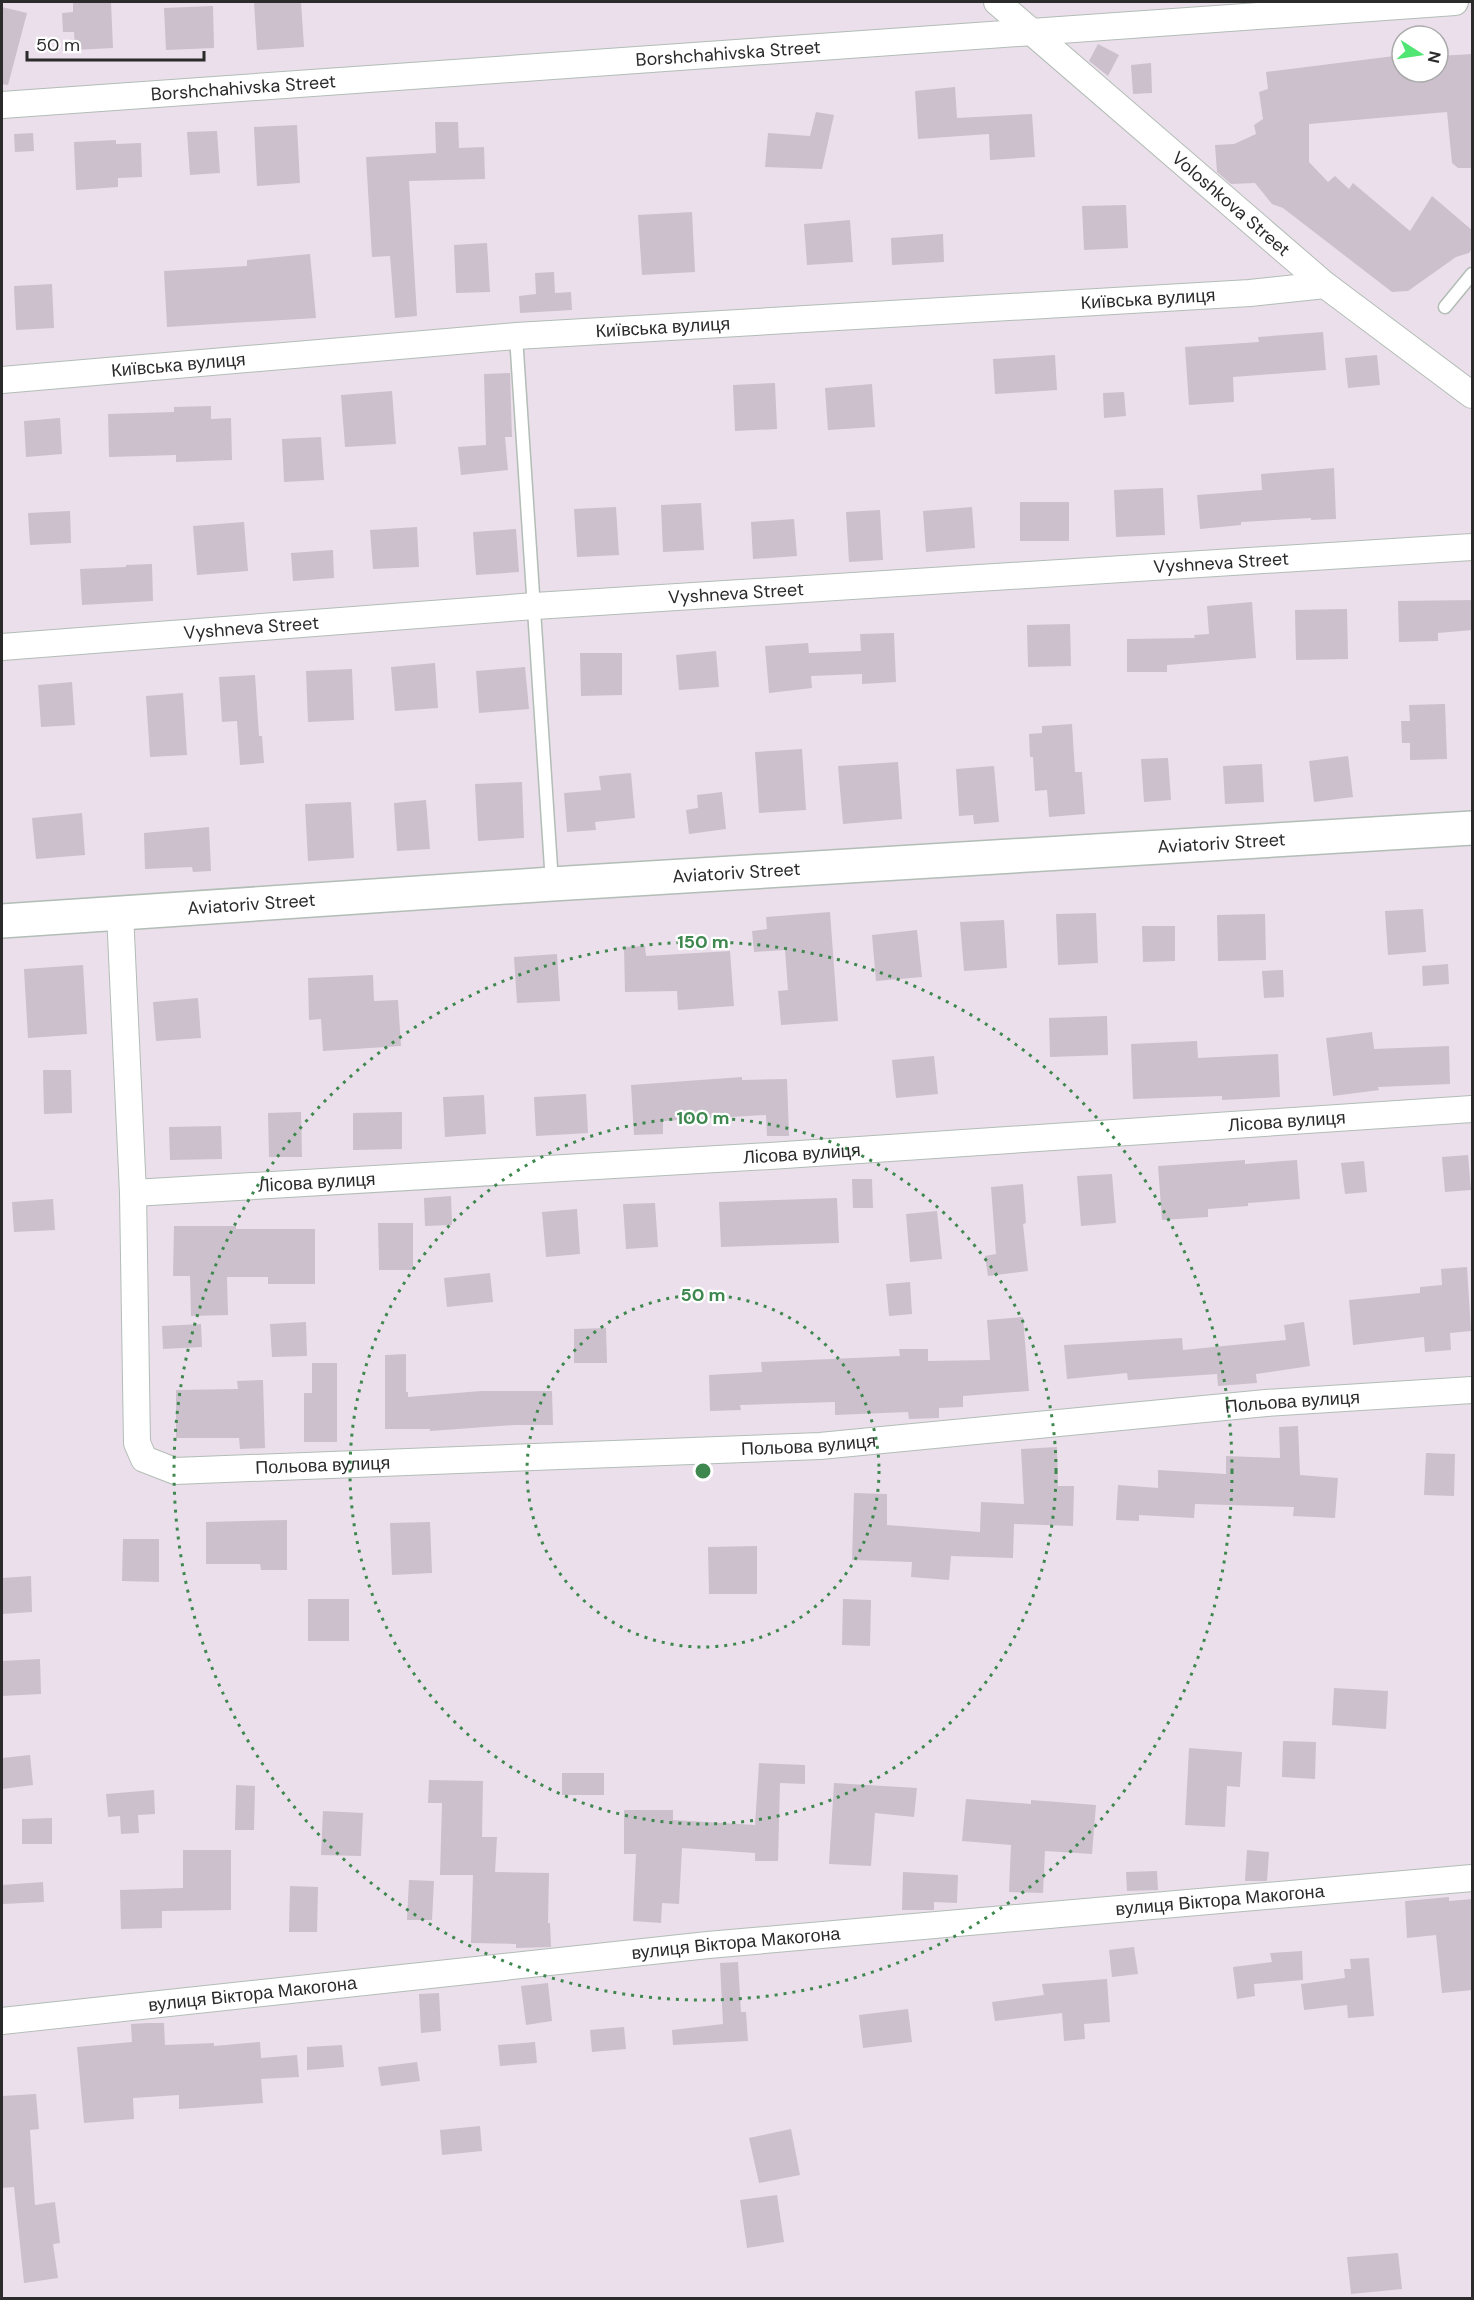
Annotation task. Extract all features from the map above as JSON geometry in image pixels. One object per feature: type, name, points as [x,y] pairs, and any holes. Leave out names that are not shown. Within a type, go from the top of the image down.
[{"type":"main road","name":"Aviatoriv Street","points":[[2,921],[552,884],[1473,828]]},
{"type":"street","name":"Voloshkova Street","points":[[997,2],[1325,285],[1473,395]]},
{"type":"street","name":"Borshchahivska Street","points":[[2,105],[1455,2]]},
{"type":"street","name":"Київська вулиця","points":[[2,380],[516,336],[1250,293],[1325,285]]},
{"type":"street","name":"Vyshneva Street","points":[[2,646],[535,606],[1473,547]]},
{"type":"street","points":[[120,913],[133,1193]]},
{"type":"street","name":"Лісова вулиця","points":[[133,1193],[746,1158],[1473,1109]]},
{"type":"street","name":"Польова вулиця","points":[[133,1193],[136,1443],[144,1459],[175,1471],[820,1446],[1266,1404],[1473,1390]]},
{"type":"street","name":"вулиця Віктора Макогона","points":[[2,2021],[708,1945],[1473,1878]]},
{"type":"lane","points":[[1445,307],[1473,274]]},
{"type":"lane","points":[[516,336],[552,884]]},
{"type":"building","points":[[73,2],[111,2],[113,48],[75,50],[74,32],[63,32],[62,13],[73,12]]},
{"type":"building","points":[[254,2],[301,2],[304,47],[257,50]]},
{"type":"building","points":[[213,6],[214,48],[166,50],[164,8]]},
{"type":"building","points":[[2,7],[27,13],[8,85],[2,84]]},
{"type":"building","points":[[1098,44],[1119,55],[1108,76],[1089,61]]},
{"type":"building","points":[[1473,54],[1473,168],[1458,168],[1452,163],[1447,112],[1309,124],[1309,162],[1328,182],[1335,176],[1349,189],[1353,183],[1410,231],[1432,196],[1473,231],[1473,247],[1469,253],[1456,257],[1408,291],[1392,292],[1283,208],[1272,204],[1255,183],[1231,184],[1217,172],[1215,145],[1234,144],[1256,134],[1254,125],[1263,119],[1259,92],[1268,89],[1266,72],[1390,56],[1390,84],[1450,84],[1450,55]]},
{"type":"building","points":[[1151,63],[1152,93],[1133,94],[1131,65]]},
{"type":"building","points":[[955,87],[957,118],[1032,114],[1035,157],[990,160],[989,134],[918,139],[915,91]]},
{"type":"building","points":[[816,112],[834,115],[822,169],[765,167],[768,133],[810,136]]},
{"type":"building","points":[[435,122],[458,122],[459,148],[484,147],[485,179],[409,181],[417,316],[395,318],[390,256],[372,257],[366,157],[436,153]]},
{"type":"building","points":[[297,125],[300,183],[257,186],[254,127]]},
{"type":"building","points":[[217,131],[220,173],[190,175],[187,132]]},
{"type":"building","points":[[33,133],[34,151],[15,152],[14,134]]},
{"type":"building","points":[[116,140],[116,144],[141,143],[142,177],[118,178],[118,187],[76,190],[74,142]]},
{"type":"building","points":[[1126,205],[1128,248],[1084,250],[1082,206]]},
{"type":"building","points":[[692,212],[695,272],[642,275],[638,215]]},
{"type":"building","points":[[850,220],[853,262],[807,265],[804,224]]},
{"type":"building","points":[[943,234],[944,262],[892,265],[891,238]]},
{"type":"building","points":[[487,243],[490,292],[456,293],[454,245]]},
{"type":"building","points":[[310,254],[316,318],[167,327],[164,271],[247,266],[247,260]]},
{"type":"building","points":[[554,272],[555,293],[571,292],[572,310],[520,313],[519,296],[536,294],[535,273]]},
{"type":"building","points":[[52,284],[54,328],[16,330],[14,286]]},
{"type":"building","points":[[1323,332],[1326,370],[1233,377],[1234,402],[1189,405],[1185,347],[1259,342],[1258,337]]},
{"type":"building","points":[[1055,355],[1057,390],[995,394],[993,359]]},
{"type":"building","points":[[1377,355],[1380,385],[1348,388],[1345,358]]},
{"type":"building","points":[[510,373],[512,437],[505,437],[508,470],[461,475],[458,447],[486,445],[484,374]]},
{"type":"building","points":[[775,383],[777,429],[735,431],[733,385]]},
{"type":"building","points":[[872,384],[875,427],[828,430],[825,388]]},
{"type":"building","points":[[392,391],[396,444],[345,447],[341,395]]},
{"type":"building","points":[[1124,392],[1126,416],[1104,418],[1103,393]]},
{"type":"building","points":[[211,406],[211,419],[231,418],[232,460],[176,462],[176,455],[109,457],[108,414],[174,412],[174,407]]},
{"type":"building","points":[[60,418],[62,454],[26,457],[24,421]]},
{"type":"building","points":[[321,437],[324,480],[284,482],[282,439]]},
{"type":"building","points":[[1334,468],[1336,519],[1241,522],[1241,525],[1200,529],[1197,495],[1262,490],[1261,474]]},
{"type":"building","points":[[1163,488],[1165,535],[1116,537],[1114,490]]},
{"type":"building","points":[[1020,502],[1069,502],[1069,541],[1020,541]]},
{"type":"building","points":[[701,503],[704,550],[663,552],[661,505]]},
{"type":"building","points":[[616,507],[619,555],[577,557],[574,509]]},
{"type":"building","points":[[972,507],[975,548],[926,552],[923,511]]},
{"type":"building","points":[[880,510],[883,560],[849,562],[846,512]]},
{"type":"building","points":[[70,511],[71,543],[30,545],[28,513]]},
{"type":"building","points":[[794,519],[797,556],[753,559],[751,522]]},
{"type":"building","points":[[244,522],[248,571],[197,575],[193,526]]},
{"type":"building","points":[[417,527],[419,567],[373,569],[370,530]]},
{"type":"building","points":[[516,529],[519,572],[476,575],[473,532]]},
{"type":"building","points":[[333,550],[334,578],[293,581],[291,553]]},
{"type":"building","points":[[152,564],[153,601],[82,605],[80,569]]},
{"type":"building","points":[[1473,600],[1473,630],[1438,633],[1438,641],[1399,642],[1398,601]]},
{"type":"building","points":[[1252,602],[1256,658],[1167,665],[1167,672],[1127,672],[1127,639],[1195,638],[1194,635],[1209,634],[1207,606]]},
{"type":"building","points":[[1347,609],[1348,659],[1296,660],[1295,610]]},
{"type":"building","points":[[1070,624],[1071,666],[1028,667],[1027,625]]},
{"type":"building","points":[[894,633],[896,682],[862,684],[862,674],[811,676],[812,688],[769,693],[765,646],[808,643],[809,653],[861,651],[860,634]]},
{"type":"building","points":[[716,651],[719,687],[679,690],[676,655]]},
{"type":"building","points":[[580,653],[622,653],[622,695],[581,696]]},
{"type":"building","points":[[435,663],[438,708],[395,711],[391,667]]},
{"type":"building","points":[[525,667],[529,709],[479,713],[476,671]]},
{"type":"building","points":[[352,669],[354,720],[308,722],[306,671]]},
{"type":"building","points":[[255,675],[259,736],[262,736],[264,763],[240,765],[237,721],[222,722],[219,677]]},
{"type":"building","points":[[72,682],[75,725],[41,727],[38,685]]},
{"type":"building","points":[[183,693],[187,755],[150,757],[146,696]]},
{"type":"building","points":[[1445,704],[1447,759],[1410,760],[1410,743],[1402,743],[1401,721],[1410,721],[1409,705]]},
{"type":"building","points":[[1072,724],[1075,772],[1082,772],[1085,814],[1049,817],[1047,790],[1035,791],[1029,734],[1042,733],[1042,726]]},
{"type":"building","points":[[802,749],[806,810],[759,813],[755,752]]},
{"type":"building","points":[[1348,756],[1353,797],[1314,802],[1309,761]]},
{"type":"building","points":[[1168,758],[1171,800],[1144,802],[1141,759]]},
{"type":"building","points":[[898,762],[902,819],[843,824],[838,766]]},
{"type":"building","points":[[1262,764],[1264,802],[1225,804],[1223,766]]},
{"type":"building","points":[[994,766],[999,822],[974,824],[973,815],[959,816],[956,769]]},
{"type":"building","points":[[631,773],[635,818],[595,822],[596,830],[567,832],[564,793],[601,790],[599,776]]},
{"type":"building","points":[[522,782],[524,838],[478,841],[475,784]]},
{"type":"building","points":[[722,792],[726,829],[689,834],[686,810],[698,808],[697,795]]},
{"type":"building","points":[[426,800],[430,849],[397,851],[394,803]]},
{"type":"building","points":[[351,802],[354,858],[308,861],[305,804]]},
{"type":"building","points":[[82,813],[85,855],[36,859],[32,818]]},
{"type":"building","points":[[209,827],[211,871],[193,872],[192,867],[145,869],[144,833]]},
{"type":"building","points":[[1423,909],[1426,952],[1388,955],[1385,911]]},
{"type":"building","points":[[830,912],[838,1021],[781,1025],[778,991],[788,990],[785,950],[754,952],[752,931],[767,929],[766,917]]},
{"type":"building","points":[[1096,913],[1098,963],[1058,965],[1056,914]]},
{"type":"building","points":[[1265,914],[1266,960],[1218,961],[1217,915]]},
{"type":"building","points":[[1004,920],[1007,968],[964,971],[960,922]]},
{"type":"building","points":[[1142,926],[1175,926],[1175,961],[1143,962]]},
{"type":"building","points":[[917,930],[922,977],[876,981],[872,935]]},
{"type":"building","points":[[645,946],[646,956],[730,951],[734,1006],[678,1010],[677,991],[625,992],[624,947]]},
{"type":"building","points":[[557,954],[560,1001],[517,1003],[514,957]]},
{"type":"building","points":[[1448,964],[1449,984],[1423,986],[1422,966]]},
{"type":"building","points":[[83,965],[87,1034],[28,1038],[24,969]]},
{"type":"building","points":[[1283,970],[1284,997],[1264,998],[1262,971]]},
{"type":"building","points":[[373,975],[374,1001],[398,1000],[401,1046],[323,1051],[321,1019],[309,1020],[308,978]]},
{"type":"building","points":[[198,998],[201,1038],[156,1041],[153,1002]]},
{"type":"building","points":[[1107,1016],[1108,1055],[1050,1057],[1049,1018]]},
{"type":"building","points":[[1372,1032],[1374,1049],[1449,1046],[1450,1084],[1378,1087],[1379,1090],[1333,1096],[1326,1038]]},
{"type":"building","points":[[1197,1041],[1198,1058],[1278,1054],[1280,1097],[1222,1100],[1222,1096],[1133,1099],[1131,1044]]},
{"type":"building","points":[[934,1056],[938,1094],[896,1098],[892,1060]]},
{"type":"building","points":[[43,1070],[71,1070],[72,1113],[44,1114]]},
{"type":"building","points":[[742,1077],[742,1080],[787,1079],[789,1136],[767,1136],[766,1115],[663,1121],[663,1134],[634,1135],[631,1085]]},
{"type":"building","points":[[586,1094],[588,1133],[536,1136],[534,1097]]},
{"type":"building","points":[[484,1095],[486,1134],[445,1137],[443,1097]]},
{"type":"building","points":[[301,1112],[302,1157],[269,1157],[268,1113]]},
{"type":"building","points":[[402,1112],[402,1149],[353,1150],[353,1113]]},
{"type":"building","points":[[221,1126],[222,1159],[170,1160],[169,1127]]},
{"type":"building","points":[[1468,1155],[1471,1190],[1445,1192],[1442,1157]]},
{"type":"building","points":[[1245,1160],[1245,1164],[1297,1160],[1300,1199],[1208,1209],[1208,1217],[1162,1220],[1158,1166]]},
{"type":"building","points":[[1364,1161],[1367,1192],[1345,1194],[1341,1163]]},
{"type":"building","points":[[1112,1174],[1116,1223],[1081,1226],[1077,1176]]},
{"type":"building","points":[[852,1179],[872,1179],[873,1208],[853,1208]]},
{"type":"building","points":[[1023,1184],[1026,1223],[1023,1224],[1028,1271],[988,1276],[985,1256],[996,1254],[991,1187]]},
{"type":"building","points":[[451,1196],[452,1225],[425,1226],[424,1198]]},
{"type":"building","points":[[837,1198],[839,1243],[721,1247],[719,1202]]},
{"type":"building","points":[[53,1199],[55,1230],[14,1232],[12,1202]]},
{"type":"building","points":[[655,1203],[658,1247],[626,1249],[623,1204]]},
{"type":"building","points":[[577,1209],[580,1254],[546,1257],[542,1212]]},
{"type":"building","points":[[937,1211],[942,1259],[910,1262],[906,1214]]},
{"type":"building","points":[[378,1223],[413,1223],[413,1270],[379,1270]]},
{"type":"building","points":[[174,1226],[315,1229],[315,1284],[268,1284],[268,1277],[227,1277],[228,1315],[191,1316],[190,1276],[173,1276]]},
{"type":"building","points":[[1467,1267],[1471,1331],[1450,1333],[1451,1350],[1425,1352],[1424,1337],[1353,1345],[1349,1300],[1420,1293],[1420,1287],[1442,1285],[1441,1269]]},
{"type":"building","points":[[490,1273],[493,1302],[447,1307],[444,1278]]},
{"type":"building","points":[[910,1282],[912,1314],[889,1316],[886,1284]]},
{"type":"building","points":[[1023,1317],[1029,1391],[963,1396],[963,1407],[939,1408],[939,1418],[909,1419],[908,1412],[835,1415],[835,1402],[740,1405],[741,1410],[710,1411],[709,1375],[762,1372],[761,1362],[900,1356],[899,1349],[928,1349],[928,1361],[990,1360],[987,1320]]},
{"type":"building","points":[[306,1322],[307,1356],[272,1357],[270,1324]]},
{"type":"building","points":[[1304,1322],[1310,1366],[1256,1374],[1257,1383],[1218,1386],[1217,1374],[1128,1380],[1127,1373],[1067,1379],[1064,1345],[1182,1338],[1183,1350],[1286,1340],[1284,1325]]},
{"type":"building","points":[[201,1324],[202,1347],[163,1349],[162,1326]]},
{"type":"building","points":[[606,1328],[607,1363],[574,1363],[574,1329]]},
{"type":"building","points":[[406,1354],[408,1397],[481,1391],[552,1391],[553,1425],[515,1425],[430,1431],[430,1429],[385,1429],[385,1355]]},
{"type":"building","points":[[312,1363],[337,1363],[337,1442],[304,1442],[304,1393],[312,1393]]},
{"type":"building","points":[[263,1380],[265,1448],[240,1449],[239,1438],[176,1438],[176,1390],[238,1389],[237,1381]]},
{"type":"building","points":[[1298,1426],[1300,1475],[1338,1478],[1335,1518],[1293,1516],[1294,1507],[1195,1504],[1194,1518],[1139,1515],[1139,1521],[1116,1520],[1118,1485],[1158,1488],[1158,1470],[1226,1474],[1226,1456],[1280,1458],[1279,1427]]},
{"type":"building","points":[[1057,1447],[1058,1486],[1074,1486],[1073,1526],[1014,1524],[1013,1558],[951,1556],[949,1580],[911,1577],[912,1562],[852,1560],[854,1493],[887,1494],[887,1525],[980,1532],[981,1502],[1024,1504],[1021,1449]]},
{"type":"building","points":[[1426,1453],[1455,1454],[1454,1496],[1424,1495]]},
{"type":"building","points":[[287,1520],[287,1570],[261,1570],[260,1564],[206,1564],[206,1522]]},
{"type":"building","points":[[430,1522],[432,1573],[392,1575],[390,1523]]},
{"type":"building","points":[[123,1539],[159,1539],[159,1582],[122,1581]]},
{"type":"building","points":[[757,1546],[757,1594],[709,1594],[708,1547]]},
{"type":"building","points":[[31,1576],[32,1612],[2,1614],[2,1578]]},
{"type":"building","points":[[308,1599],[349,1599],[349,1641],[308,1641]]},
{"type":"building","points":[[843,1599],[871,1600],[870,1646],[842,1645]]},
{"type":"building","points":[[40,1659],[41,1694],[2,1696],[2,1661]]},
{"type":"building","points":[[1334,1688],[1388,1691],[1386,1729],[1332,1725]]},
{"type":"building","points":[[1283,1741],[1316,1742],[1315,1779],[1282,1777]]},
{"type":"building","points":[[1189,1748],[1242,1752],[1240,1787],[1227,1786],[1225,1827],[1185,1825]]},
{"type":"building","points":[[30,1755],[33,1785],[2,1789],[2,1758]]},
{"type":"building","points":[[759,1763],[805,1765],[805,1784],[780,1783],[778,1861],[755,1861],[755,1853],[682,1848],[679,1904],[662,1903],[661,1923],[633,1921],[636,1854],[624,1854],[624,1810],[673,1810],[673,1820],[755,1825]]},
{"type":"building","points":[[562,1773],[604,1773],[604,1795],[562,1795]]},
{"type":"building","points":[[429,1780],[483,1781],[482,1837],[497,1837],[495,1872],[549,1873],[548,1923],[550,1923],[551,1947],[516,1948],[516,1944],[471,1943],[473,1875],[440,1875],[442,1803],[428,1803]]},
{"type":"building","points":[[834,1783],[917,1788],[914,1817],[875,1813],[871,1866],[829,1864]]},
{"type":"building","points":[[236,1785],[255,1786],[254,1830],[235,1830]]},
{"type":"building","points":[[154,1790],[155,1814],[138,1815],[139,1833],[121,1834],[120,1816],[108,1817],[106,1794]]},
{"type":"building","points":[[966,1799],[1031,1804],[1031,1800],[1096,1805],[1092,1854],[1045,1851],[1043,1893],[1009,1892],[1011,1845],[962,1841]]},
{"type":"building","points":[[323,1811],[363,1813],[361,1856],[321,1855]]},
{"type":"building","points":[[52,1818],[52,1844],[22,1844],[22,1819]]},
{"type":"building","points":[[183,1850],[231,1850],[231,1910],[162,1911],[162,1928],[121,1929],[120,1890],[183,1888]]},
{"type":"building","points":[[1247,1850],[1269,1852],[1267,1881],[1245,1881]]},
{"type":"building","points":[[1157,1871],[1158,1890],[1127,1891],[1126,1872]]},
{"type":"building","points":[[903,1872],[958,1875],[957,1903],[934,1902],[934,1910],[902,1910]]},
{"type":"building","points":[[409,1880],[434,1881],[432,1920],[407,1920]]},
{"type":"building","points":[[43,1882],[44,1902],[3,1904],[2,1885]]},
{"type":"building","points":[[290,1886],[318,1887],[317,1932],[289,1932]]},
{"type":"building","points":[[1449,1897],[1449,1901],[1473,1899],[1473,1990],[1442,1993],[1436,1935],[1407,1938],[1405,1901]]},
{"type":"building","points":[[1134,1947],[1138,1974],[1112,1977],[1109,1950]]},
{"type":"building","points":[[1302,1951],[1303,1980],[1254,1984],[1255,1996],[1237,1999],[1233,1967],[1272,1962],[1270,1953]]},
{"type":"building","points":[[1369,1958],[1374,2016],[1348,2018],[1347,2005],[1304,2010],[1301,1984],[1345,1978],[1344,1969],[1351,1969],[1350,1959]]},
{"type":"building","points":[[738,1962],[741,2012],[746,2012],[748,2041],[673,2045],[672,2030],[723,2024],[720,1963]]},
{"type":"building","points":[[1107,1979],[1110,2022],[1084,2024],[1085,2039],[1064,2041],[1062,2013],[995,2021],[992,2002],[1044,1995],[1042,1984]]},
{"type":"building","points":[[548,1983],[552,2021],[526,2025],[521,1986]]},
{"type":"building","points":[[439,1993],[441,2031],[421,2033],[419,1994]]},
{"type":"building","points":[[908,2009],[912,2042],[863,2048],[859,2015]]},
{"type":"building","points":[[164,2023],[165,2045],[214,2043],[214,2046],[260,2042],[261,2058],[297,2055],[299,2077],[261,2079],[263,2103],[179,2109],[179,2095],[133,2098],[134,2119],[84,2123],[77,2047],[132,2042],[131,2024]]},
{"type":"building","points":[[624,2027],[626,2049],[592,2052],[590,2030]]},
{"type":"building","points":[[535,2042],[537,2063],[500,2066],[498,2045]]},
{"type":"building","points":[[342,2045],[344,2067],[307,2070],[307,2047]]},
{"type":"building","points":[[417,2062],[420,2081],[381,2086],[378,2067]]},
{"type":"building","points":[[36,2094],[39,2129],[30,2130],[35,2205],[55,2202],[60,2243],[53,2244],[58,2278],[24,2283],[14,2187],[2,2188],[2,2096]]},
{"type":"building","points":[[480,2126],[482,2151],[442,2155],[440,2130]]},
{"type":"building","points":[[791,2129],[800,2175],[759,2183],[749,2138]]},
{"type":"building","points":[[777,2195],[784,2242],[747,2248],[740,2200]]},
{"type":"building","points":[[1398,2253],[1402,2289],[1351,2294],[1347,2257]]}]
